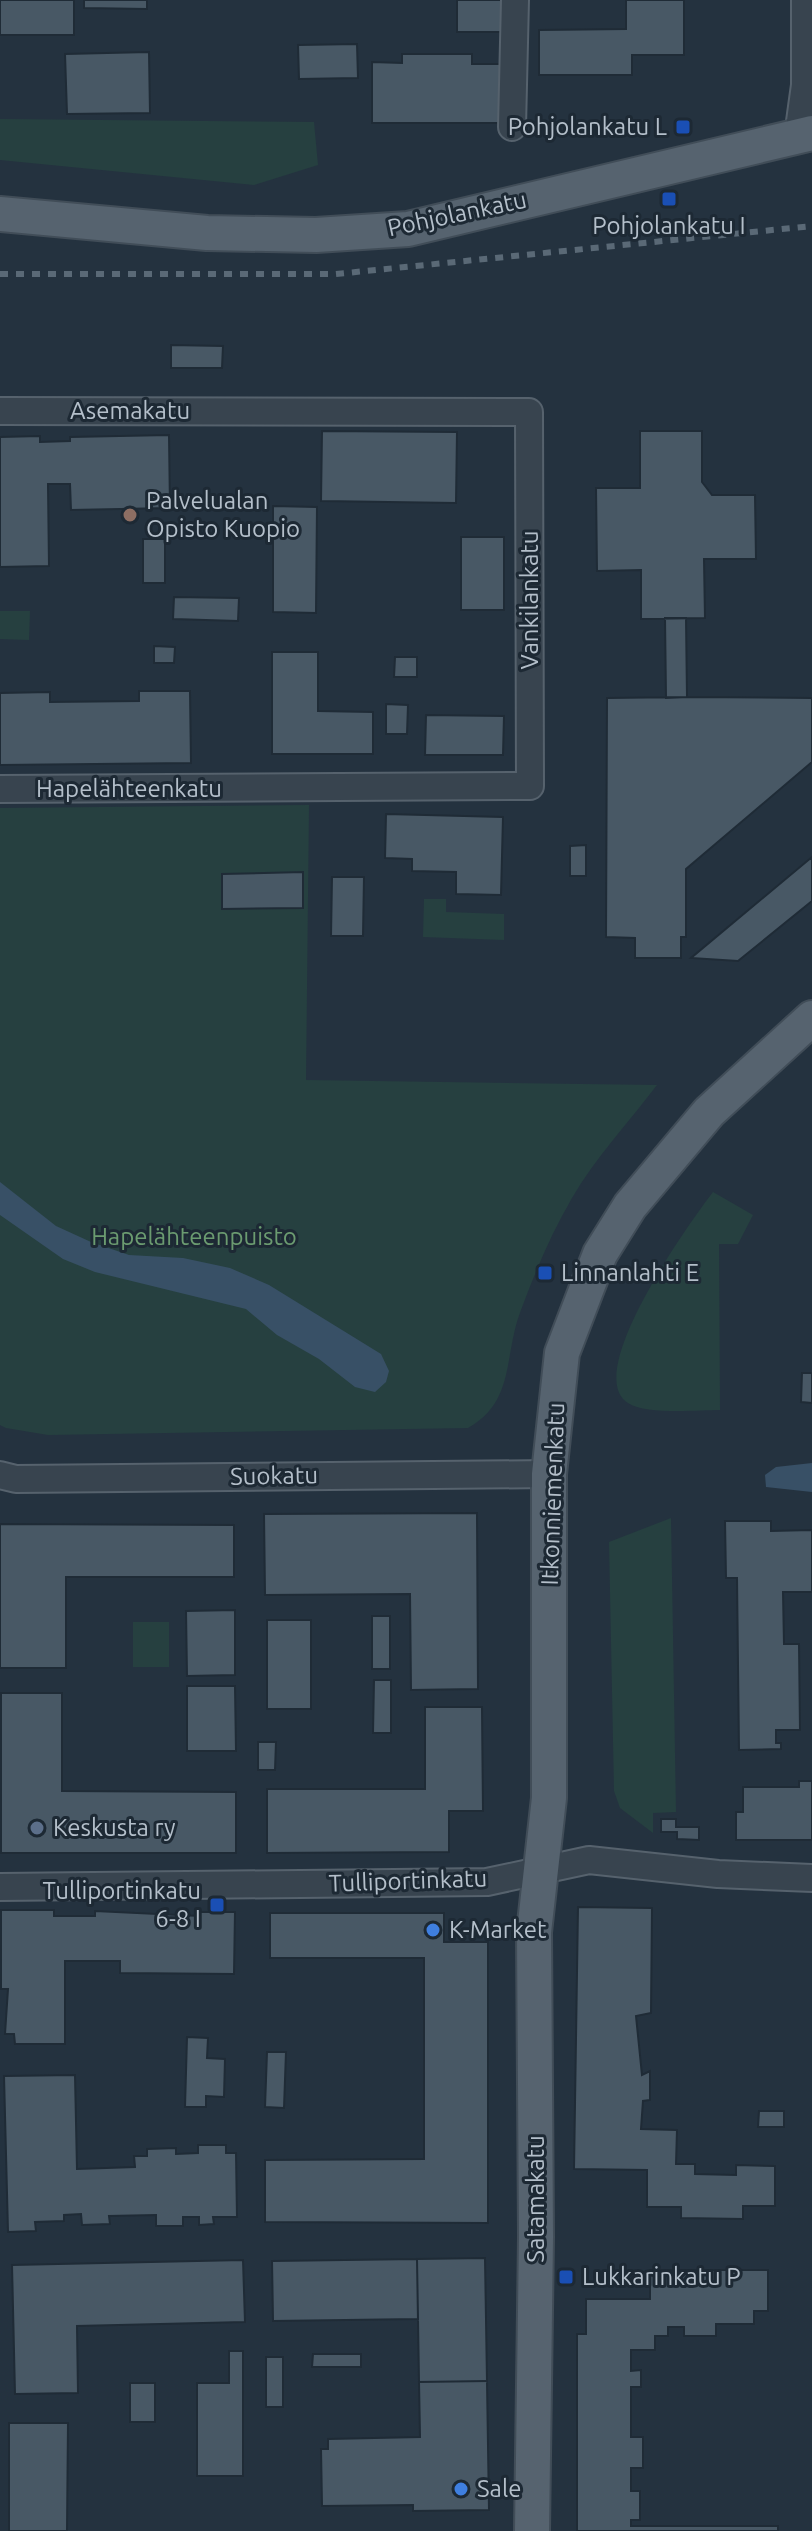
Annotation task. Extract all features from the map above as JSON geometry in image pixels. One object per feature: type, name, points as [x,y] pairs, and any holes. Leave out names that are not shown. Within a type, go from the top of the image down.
[{"type":"main road","name":"Pohjolankatu","points":[[0,214],[207,233],[316,235],[408,229],[805,134]]},
{"type":"main road","name":"Itkonniemenkatu","points":[[541,1868],[549,1798],[549,1474],[562,1353],[600,1254],[630,1206],[672,1152],[725,1096],[812,1018]]},
{"type":"main road","name":"Satamakatu","points":[[532,2531],[536,2237],[534,1932],[541,1868]]},
{"type":"street","points":[[512,127],[515,0]]},
{"type":"street","points":[[805,0],[805,134]]},
{"type":"street","name":"Asemakatu","points":[[0,411],[261,411]]},
{"type":"street","name":"Vankilankatu","points":[[259,788],[530,786],[529,412],[261,411]]},
{"type":"street","name":"Hapelähteenkatu","points":[[0,789],[259,788]]},
{"type":"street","name":"Suokatu","points":[[0,1475],[16,1479],[549,1474]]},
{"type":"street","name":"Tulliportinkatu","points":[[0,1887],[487,1882],[589,1860],[718,1874],[812,1878]]},
{"type":"green space","points":[[0,119],[314,122],[318,165],[254,185],[0,160]]},
{"type":"green space","points":[[0,611],[30,611],[29,640],[0,639]]},
{"type":"green space","name":"Hapelähteenpuisto","points":[[309,805],[306,1080],[657,1085],[591,1169],[564,1212],[521,1310],[501,1391],[494,1405],[468,1428],[48,1435],[6,1428],[0,1425],[0,808]]},
{"type":"green space","points":[[424,899],[446,899],[446,912],[504,914],[504,940],[423,937]]},
{"type":"green space","points":[[713,1192],[753,1215],[738,1244],[719,1244],[720,1410],[672,1411],[636,1407],[628,1403],[617,1387],[618,1362],[628,1331],[664,1264]]},
{"type":"green space","points":[[671,1518],[676,1812],[653,1813],[653,1833],[620,1808],[614,1791],[609,1542]]},
{"type":"green space","points":[[133,1622],[169,1622],[169,1667],[133,1667]]},
{"type":"water","points":[[0,1182],[56,1226],[91,1242],[129,1255],[183,1258],[230,1268],[269,1285],[381,1354],[389,1371],[386,1382],[375,1392],[355,1387],[319,1359],[277,1335],[246,1309],[95,1272],[63,1259],[0,1215]]},
{"type":"water","points":[[812,1463],[812,1492],[766,1487],[765,1475],[776,1467]]},
{"type":"building","points":[[0,0],[74,0],[74,35],[0,35]]},
{"type":"building","points":[[84,0],[147,0],[147,9],[84,8]]},
{"type":"building","points":[[457,0],[504,0],[504,32],[457,32]]},
{"type":"building","points":[[626,0],[684,0],[684,55],[632,55],[632,75],[539,75],[539,30],[626,29]]},
{"type":"building","points":[[357,44],[358,78],[299,79],[298,45]]},
{"type":"building","points":[[149,52],[150,113],[67,114],[65,54]]},
{"type":"building","points":[[402,54],[472,54],[472,64],[504,64],[504,123],[372,123],[372,62],[402,63]]},
{"type":"building","points":[[171,345],[223,346],[222,368],[171,368]]},
{"type":"building","points":[[322,431],[457,432],[456,503],[321,501]]},
{"type":"building","points":[[640,431],[702,431],[702,482],[712,495],[755,495],[756,559],[704,559],[705,618],[641,619],[641,570],[597,571],[596,488],[640,488]]},
{"type":"building","points":[[169,435],[170,508],[71,510],[70,484],[48,484],[49,566],[0,567],[0,437],[40,436],[40,442],[70,441],[70,437]]},
{"type":"building","points":[[273,506],[317,507],[316,613],[273,612]]},
{"type":"building","points":[[461,537],[504,537],[504,610],[461,610]]},
{"type":"building","points":[[143,539],[165,539],[165,583],[143,583]]},
{"type":"building","points":[[174,597],[239,598],[238,621],[173,619]]},
{"type":"building","points":[[665,618],[686,618],[687,697],[666,698]]},
{"type":"building","points":[[154,646],[175,647],[174,663],[154,663]]},
{"type":"building","points":[[272,652],[318,652],[318,711],[373,712],[373,754],[272,754]]},
{"type":"building","points":[[395,657],[417,657],[417,677],[394,677]]},
{"type":"building","points":[[139,691],[190,691],[191,763],[0,765],[0,693],[50,692],[50,702],[139,701]]},
{"type":"building","points":[[607,698],[812,698],[812,762],[686,869],[686,937],[681,937],[681,958],[635,958],[635,938],[606,937]]},
{"type":"building","points":[[386,704],[408,705],[407,734],[386,734]]},
{"type":"building","points":[[426,715],[504,716],[503,755],[425,755]]},
{"type":"building","points":[[386,814],[503,817],[501,895],[456,894],[456,872],[412,871],[412,859],[385,858]]},
{"type":"building","points":[[586,845],[586,876],[570,876],[570,846]]},
{"type":"building","points":[[812,857],[812,901],[738,961],[691,958]]},
{"type":"building","points":[[303,872],[303,908],[222,909],[222,874]]},
{"type":"building","points":[[332,877],[364,877],[363,936],[331,936]]},
{"type":"building","points":[[802,1373],[812,1373],[812,1403],[801,1402]]},
{"type":"building","points":[[477,1513],[478,1689],[411,1690],[410,1594],[265,1595],[264,1514]]},
{"type":"building","points":[[725,1521],[771,1521],[771,1531],[812,1530],[812,1592],[783,1592],[784,1644],[799,1644],[800,1730],[776,1730],[776,1743],[781,1743],[781,1749],[739,1750],[737,1578],[726,1578]]},
{"type":"building","points":[[0,1524],[234,1525],[234,1577],[66,1577],[66,1668],[0,1668]]},
{"type":"building","points":[[235,1610],[235,1675],[187,1676],[186,1611]]},
{"type":"building","points":[[372,1616],[390,1616],[390,1669],[372,1669]]},
{"type":"building","points":[[267,1620],[311,1620],[311,1709],[267,1709]]},
{"type":"building","points":[[374,1680],[391,1680],[391,1733],[373,1733]]},
{"type":"building","points":[[187,1686],[235,1686],[236,1751],[187,1751]]},
{"type":"building","points":[[1,1693],[62,1693],[62,1791],[236,1792],[236,1853],[1,1853]]},
{"type":"building","points":[[425,1707],[482,1707],[483,1811],[449,1811],[449,1852],[267,1853],[267,1789],[425,1789]]},
{"type":"building","points":[[258,1742],[276,1742],[275,1770],[258,1770]]},
{"type":"building","points":[[799,1781],[812,1781],[812,1840],[736,1840],[736,1812],[743,1812],[743,1787],[799,1787]]},
{"type":"building","points":[[661,1819],[676,1819],[676,1827],[699,1827],[699,1840],[677,1839],[677,1832],[661,1832]]},
{"type":"building","points":[[578,1907],[652,1908],[651,2013],[636,2016],[642,2075],[650,2071],[650,2100],[643,2101],[641,2129],[677,2130],[676,2164],[695,2164],[695,2174],[736,2175],[736,2165],[775,2166],[775,2206],[743,2206],[743,2219],[681,2218],[681,2207],[647,2207],[647,2170],[574,2169]]},
{"type":"building","points":[[1,1910],[54,1910],[54,1916],[95,1916],[95,1911],[199,1916],[199,1912],[235,1912],[234,1974],[120,1973],[120,1961],[65,1961],[65,2044],[15,2044],[14,2034],[5,2034],[8,1989],[1,1989]]},
{"type":"building","points":[[270,1913],[444,1913],[444,1942],[488,1942],[488,2223],[265,2222],[265,2160],[424,2159],[424,1958],[270,1958]]},
{"type":"building","points":[[187,2037],[208,2038],[207,2058],[225,2059],[224,2097],[206,2096],[206,2107],[185,2107]]},
{"type":"building","points":[[267,2052],[286,2052],[284,2108],[265,2107]]},
{"type":"building","points":[[75,2075],[77,2169],[135,2167],[134,2156],[147,2156],[147,2149],[176,2148],[176,2154],[198,2153],[198,2145],[226,2145],[226,2153],[236,2153],[237,2217],[213,2217],[214,2224],[199,2225],[199,2217],[183,2217],[183,2226],[156,2226],[156,2215],[109,2216],[110,2224],[82,2225],[81,2214],[64,2215],[64,2221],[35,2222],[36,2231],[8,2232],[4,2076]]},
{"type":"building","points":[[759,2111],[784,2111],[784,2127],[758,2127]]},
{"type":"building","points":[[485,2258],[487,2381],[419,2382],[417,2259]]},
{"type":"building","points":[[417,2259],[418,2319],[273,2321],[272,2261]]},
{"type":"building","points":[[243,2260],[245,2322],[77,2326],[78,2393],[15,2394],[12,2265]]},
{"type":"building","points":[[650,2270],[768,2270],[768,2311],[754,2311],[754,2324],[716,2324],[716,2336],[684,2336],[684,2327],[668,2327],[668,2336],[655,2336],[655,2350],[631,2350],[631,2371],[641,2370],[641,2387],[631,2387],[631,2437],[643,2437],[643,2468],[631,2468],[631,2491],[640,2491],[640,2520],[631,2520],[631,2526],[778,2526],[778,2531],[577,2531],[577,2334],[586,2334],[586,2299],[650,2299]]},
{"type":"building","points":[[229,2351],[243,2351],[243,2476],[197,2476],[197,2383],[229,2383]]},
{"type":"building","points":[[313,2354],[361,2354],[361,2367],[312,2367]]},
{"type":"building","points":[[266,2357],[283,2357],[283,2407],[266,2407]]},
{"type":"building","points":[[487,2381],[489,2510],[413,2511],[413,2505],[322,2506],[321,2449],[328,2449],[328,2439],[420,2437],[419,2382]]},
{"type":"building","points":[[130,2383],[155,2383],[155,2422],[130,2422]]},
{"type":"building","points":[[9,2423],[68,2423],[67,2531],[9,2531]]},
{"type":"railway","points":[[0,274],[336,274],[812,226]]},
{"type":"place","name":"Pohjolankatu L","points":[[683,127]]},
{"type":"place","name":"Pohjolankatu I","points":[[669,199]]},
{"type":"place","name":"Palvelualan Opisto Kuopio","points":[[130,515]]},
{"type":"place","name":"Linnanlahti E","points":[[545,1273]]},
{"type":"place","name":"Keskusta ry","points":[[37,1828]]},
{"type":"place","name":"Tulliportinkatu 6-8 I","points":[[217,1905]]},
{"type":"place","name":"K-Market","points":[[433,1930]]},
{"type":"place","name":"Lukkarinkatu P","points":[[566,2277]]},
{"type":"place","name":"Sale","points":[[461,2489]]}]
